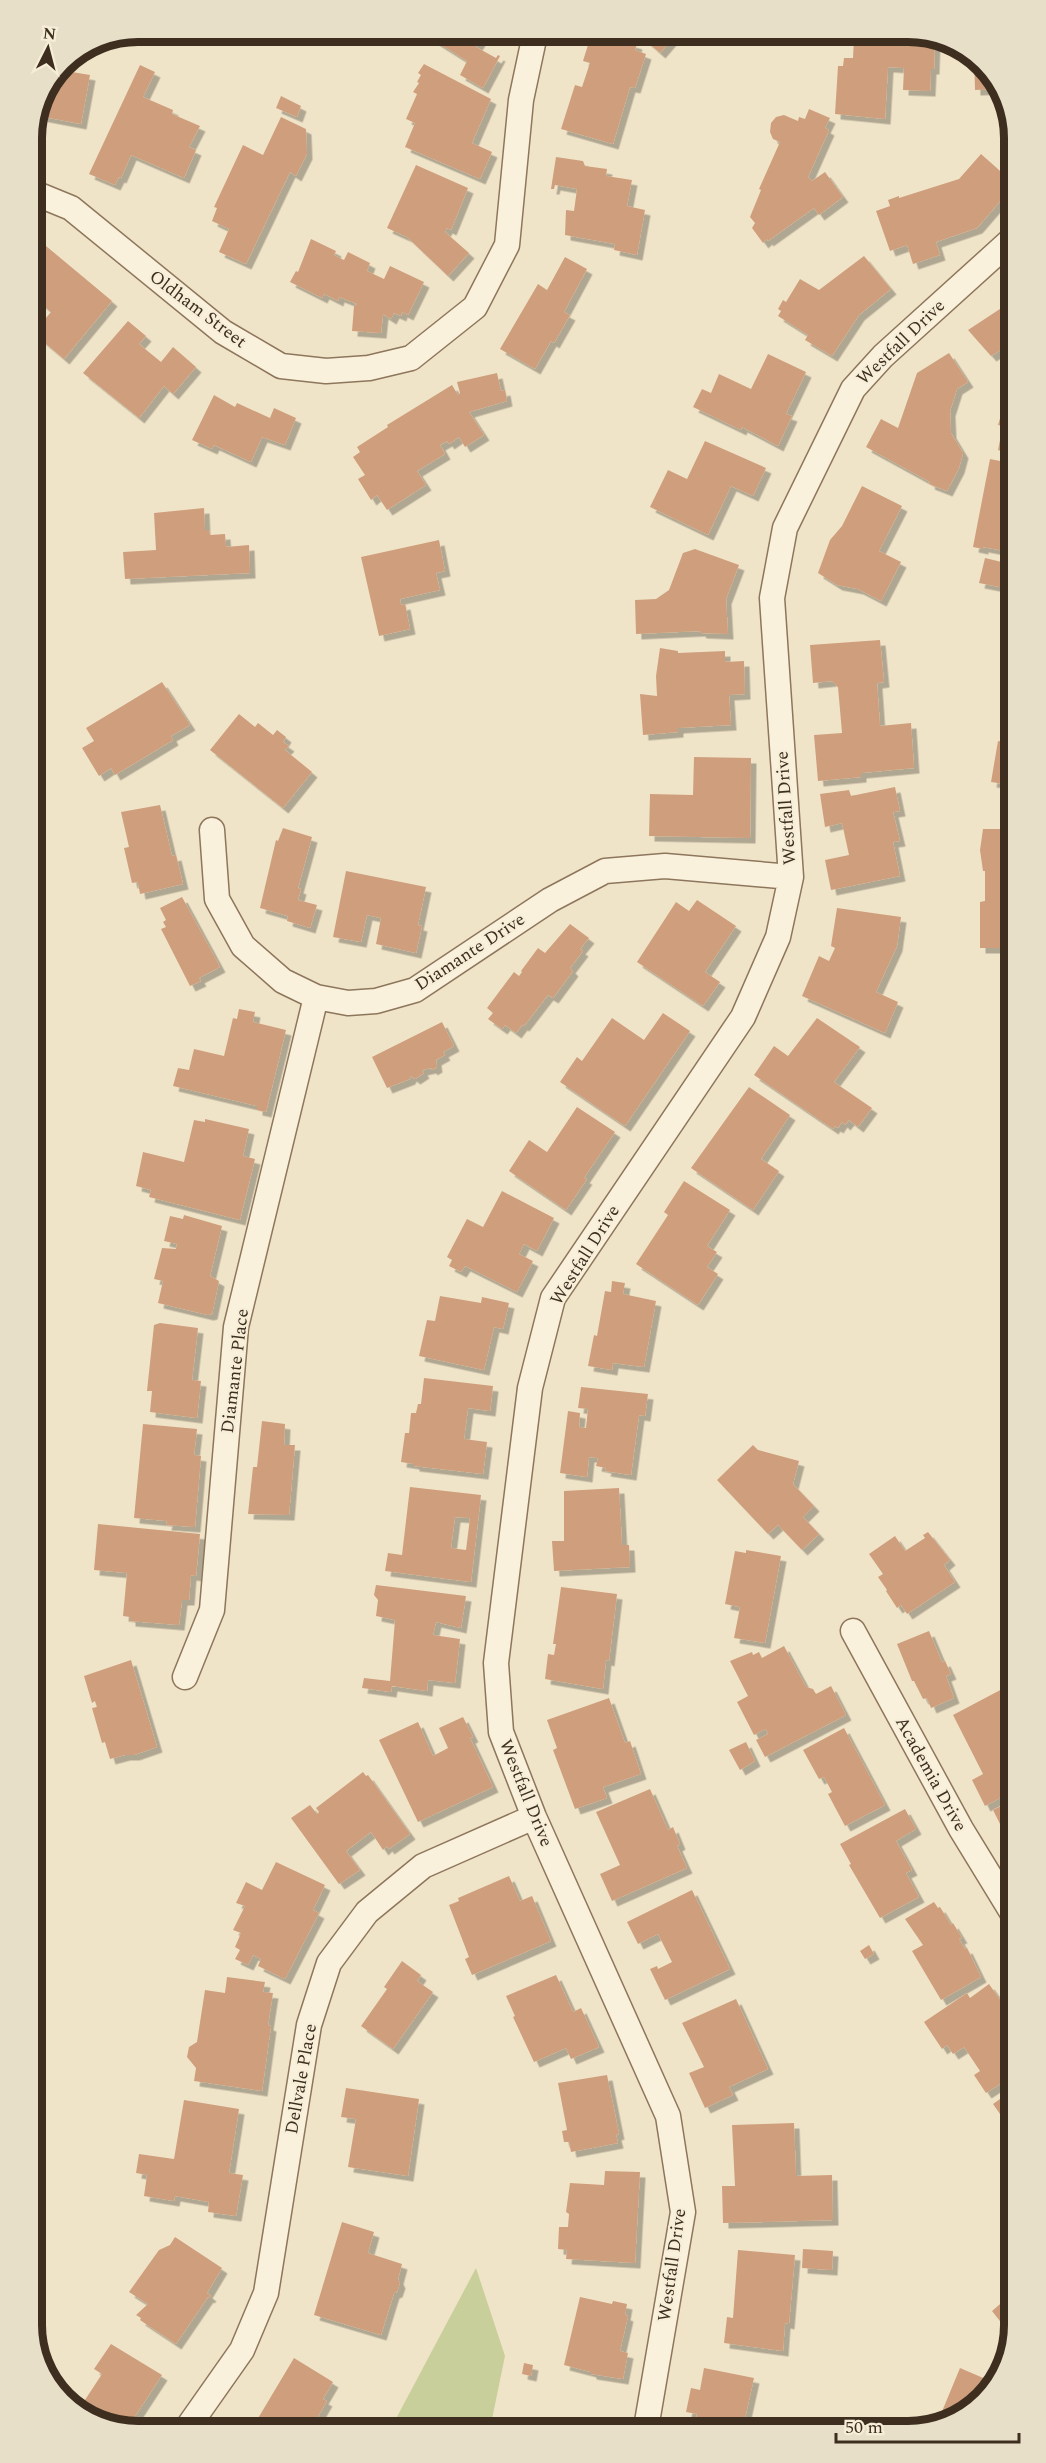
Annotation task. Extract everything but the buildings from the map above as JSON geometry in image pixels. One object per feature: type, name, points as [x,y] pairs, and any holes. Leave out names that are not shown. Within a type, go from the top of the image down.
[{"type":"street","name":"Oldham Street","points":[[42,196],[71,208],[223,332],[281,366],[326,371],[369,368],[411,358],[475,307],[507,244],[521,100],[533,42]]},
{"type":"street","name":"Westfall Drive","points":[[647,2421],[683,2212],[668,2116],[534,1817],[501,1732],[496,1663],[530,1388],[553,1298],[743,1017],[778,937],[791,877],[772,598],[785,528],[853,389],[884,356],[1004,247]]},
{"type":"street","name":"Diamante Drive","points":[[212,830],[217,899],[243,946],[283,981],[316,997],[348,1003],[376,1001],[415,990],[550,900],[605,871],[665,866],[791,877]]},
{"type":"street","name":"Diamante Place","points":[[185,1677],[212,1610],[236,1327],[316,997]]},
{"type":"street","name":"Academia Drive","points":[[853,1631],[961,1829],[1004,1899]]},
{"type":"street","name":"Dellvale Place","points":[[192,2421],[242,2350],[266,2293],[309,2025],[328,1962],[367,1912],[423,1866],[534,1817]]},
{"type":"green space","points":[[476,2268],[505,2356],[492,2421],[395,2421]]}]
